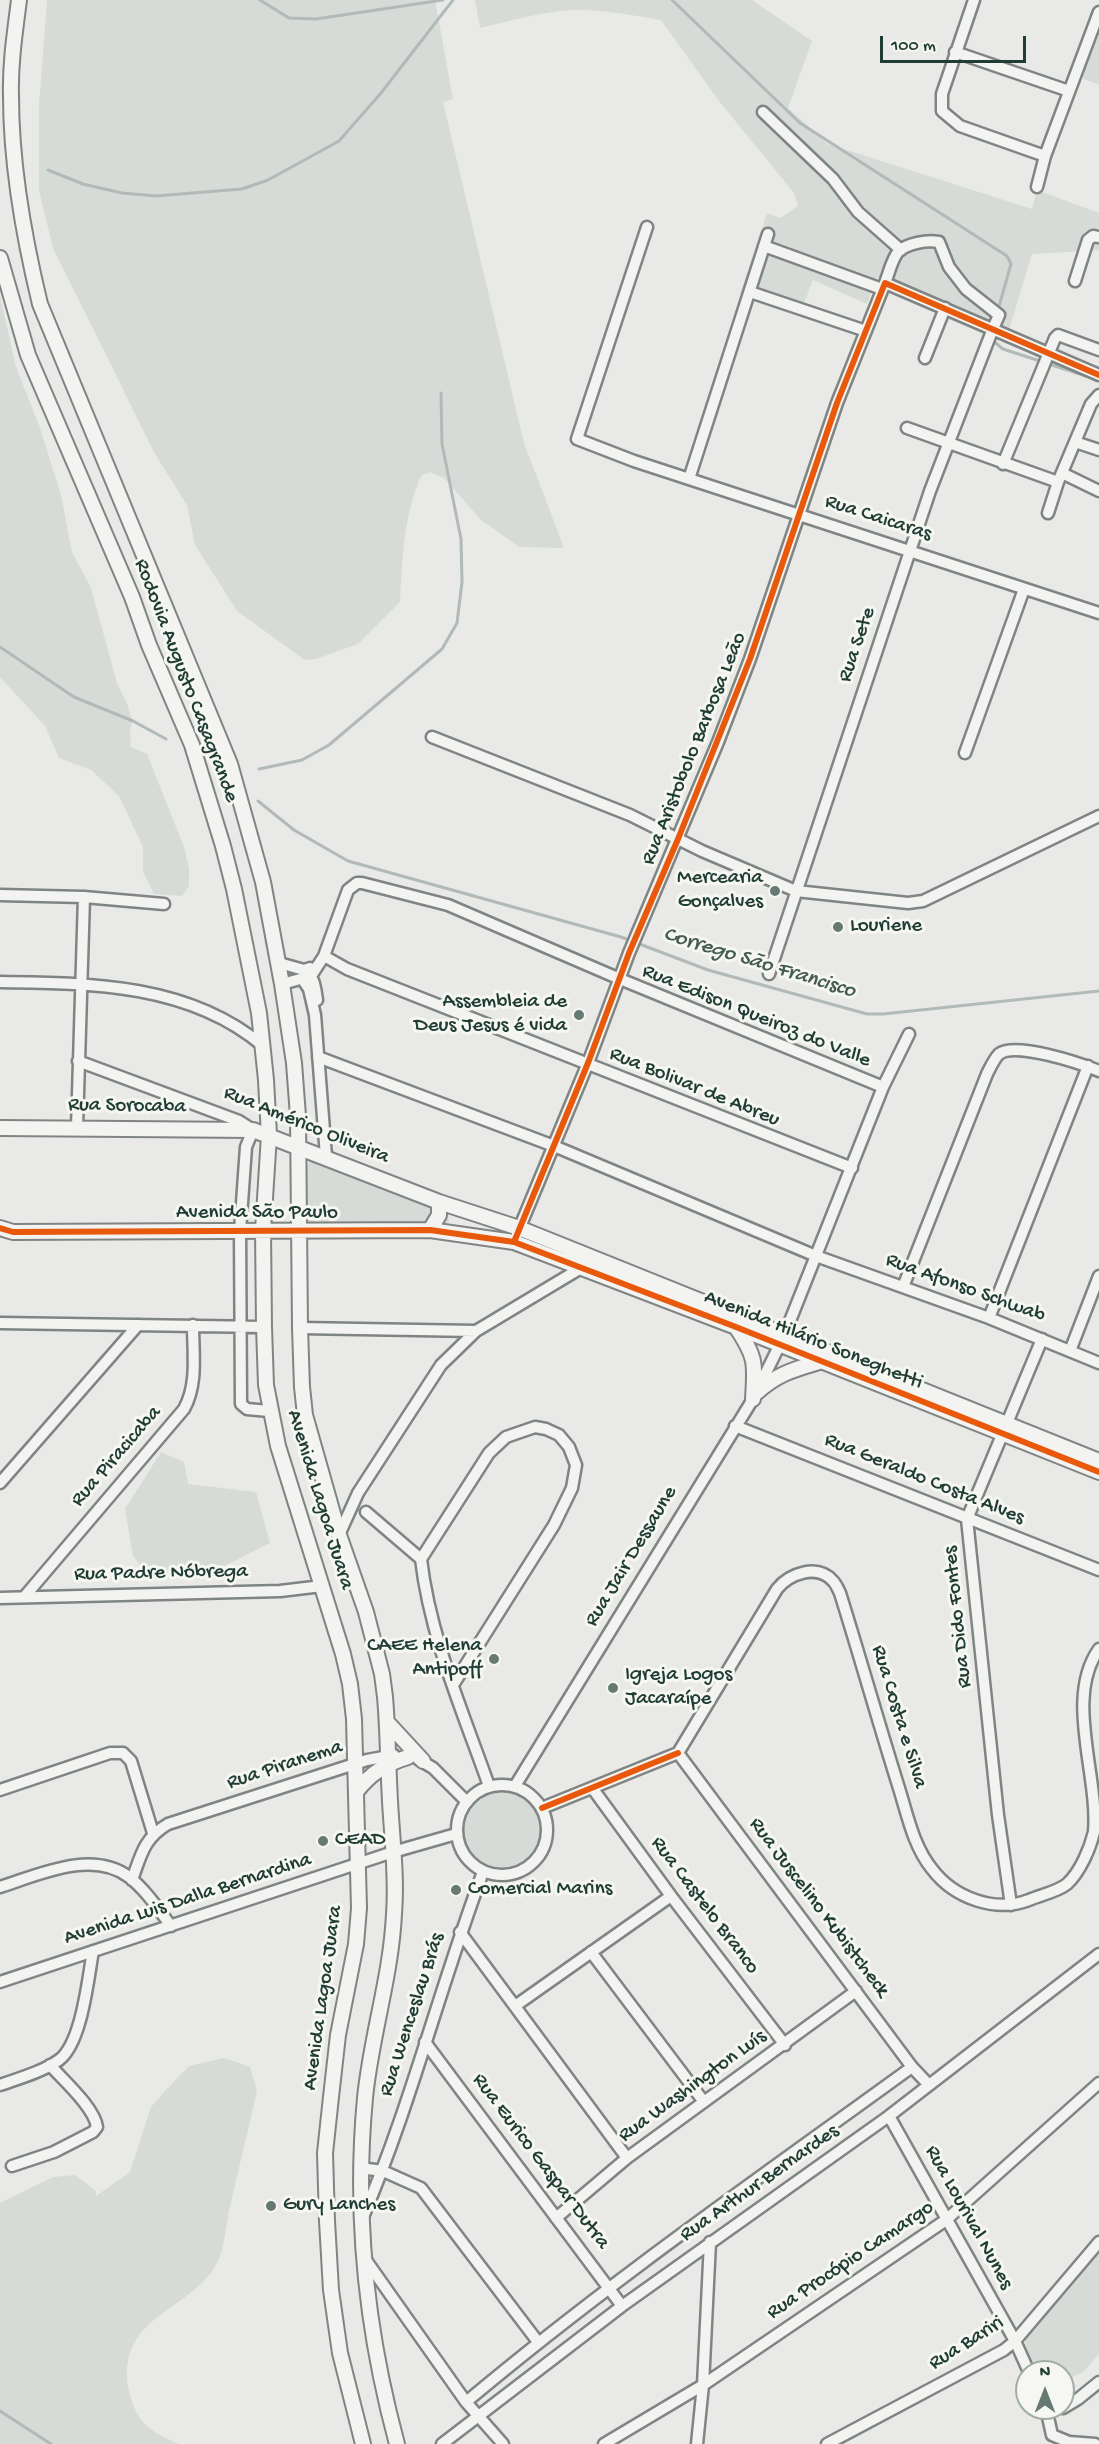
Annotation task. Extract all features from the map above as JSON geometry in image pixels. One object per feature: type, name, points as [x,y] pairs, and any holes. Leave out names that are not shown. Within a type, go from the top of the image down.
[{"type":"main road","name":"Avenida Lagoa Juara","points":[[19,0],[11,74],[12,133],[28,256],[40,304],[230,764],[263,882],[279,963],[294,1063],[299,1146],[300,1328],[305,1415],[339,1534],[375,1645],[382,1674],[387,1722],[395,1913],[390,1959],[365,2096],[360,2168],[363,2256],[372,2334],[397,2444]]},
{"type":"main road","name":"Rodovia Augusto Casagrande","points":[[0,258],[28,355],[132,597],[149,645],[192,745],[223,846],[249,955],[263,1046],[268,1135]]},
{"type":"main road","name":"Rua Sorocaba","points":[[0,1128],[254,1130]]},
{"type":"main road","name":"Rua Américo Oliveira","points":[[254,1130],[326,1156],[517,1235]]},
{"type":"main road","name":"Avenida Lagoa Juara","points":[[268,1135],[263,1230],[266,1385],[278,1446],[350,1684],[359,1864],[356,1944],[338,2035],[325,2153],[331,2290],[340,2353],[363,2444]]},
{"type":"main road","points":[[430,1230],[439,1215],[439,1202]]},
{"type":"main road","name":"Avenida São Paulo","points":[[0,1228],[13,1232],[430,1230],[517,1235]]},
{"type":"main road","name":"Avenida Hilário Soneghetti","points":[[517,1235],[1095,1465]]},
{"type":"main road","name":"Avenida Hilário Soneghetti","points":[[674,1298],[736,1328],[781,1341],[819,1362],[1004,1430]]},
{"type":"main road","points":[[736,1328],[752,1349],[754,1396]]},
{"type":"main road","points":[[754,1396],[773,1378],[789,1370],[819,1362]]},
{"type":"main road","points":[[387,1722],[423,1761]]},
{"type":"main road","points":[[356,1792],[387,1759],[408,1757]]},
{"type":"street","points":[[974,0],[942,94],[941,105],[946,116],[960,126],[1045,156]]},
{"type":"street","points":[[1037,187],[1045,156],[1099,12]]},
{"type":"street","points":[[955,52],[1070,91]]},
{"type":"street","points":[[763,112],[833,179],[858,213],[901,250],[922,242],[939,242],[949,267],[966,290],[999,315],[992,331]]},
{"type":"street","name":"Rua Caicaras","points":[[647,227],[577,439],[689,479],[1099,613]]},
{"type":"street","points":[[689,479],[768,234]]},
{"type":"street","points":[[1076,281],[1088,240],[1093,236],[1099,237]]},
{"type":"street","points":[[764,246],[903,291],[1099,375]]},
{"type":"street","name":"Rua Aristobolo Barbosa Leão","points":[[517,1235],[588,1063],[629,953],[678,839],[750,659],[837,403],[883,286],[896,255],[901,250]]},
{"type":"street","points":[[750,292],[866,331]]},
{"type":"street","points":[[926,358],[945,308]]},
{"type":"street","name":"Rua Sete","points":[[769,974],[930,490],[992,331]]},
{"type":"street","points":[[1003,464],[1058,335],[1099,350]]},
{"type":"street","points":[[1048,513],[1091,404],[1099,395]]},
{"type":"street","points":[[907,428],[1003,464],[1060,478],[1099,491]]},
{"type":"street","points":[[1075,442],[1099,450]]},
{"type":"street","points":[[965,753],[1024,589]]},
{"type":"street","points":[[432,737],[630,815],[678,839],[796,891],[908,903],[923,901],[1099,816]]},
{"type":"street","name":"Rua Edison Queiroz do Valle","points":[[323,958],[348,890],[357,883],[362,883],[448,904],[620,979],[883,1087]]},
{"type":"street","points":[[0,895],[84,897],[164,904]]},
{"type":"street","points":[[77,1127],[84,897]]},
{"type":"street","points":[[282,984],[306,976],[323,958]]},
{"type":"street","name":"Rua Bolivar de Abreu","points":[[323,958],[852,1168]]},
{"type":"street","points":[[279,963],[306,976]]},
{"type":"street","points":[[306,976],[315,1015],[326,1156]]},
{"type":"street","points":[[0,982],[80,983],[141,990],[184,1003],[243,1029],[263,1046]]},
{"type":"street","name":"Rua Jair Dessaune","points":[[515,1786],[754,1396],[781,1341],[883,1087],[909,1034]]},
{"type":"street","points":[[903,1287],[987,1074],[999,1054],[1008,1051],[1026,1051],[1088,1066],[1099,1071]]},
{"type":"street","name":"Rua Afonso Schwab","points":[[318,1057],[554,1146],[816,1256],[989,1318],[1099,1362]]},
{"type":"street","name":"Rua Américo Oliveira","points":[[78,1061],[238,1121],[254,1130]]},
{"type":"street","points":[[989,1318],[1088,1066]]},
{"type":"street","points":[[254,1130],[246,1147],[240,1231],[240,1404],[247,1409],[270,1411]]},
{"type":"street","points":[[339,1534],[350,1506],[441,1365],[476,1331],[584,1263]]},
{"type":"street","points":[[1070,1351],[1099,1276]]},
{"type":"street","points":[[0,1323],[264,1327]]},
{"type":"street","points":[[0,1483],[138,1325]]},
{"type":"street","name":"Rua Piracicaba","points":[[25,1596],[184,1409],[190,1399],[193,1383],[193,1326]]},
{"type":"street","points":[[300,1328],[476,1331]]},
{"type":"street","name":"Rua Dido Fontes","points":[[1011,1905],[998,1815],[968,1519],[1042,1339]]},
{"type":"street","name":"Rua Geraldo Costa Alves","points":[[735,1426],[1099,1570]]},
{"type":"street","points":[[453,1685],[554,1525],[572,1488],[576,1465],[569,1447],[559,1435],[546,1429],[535,1427],[506,1437],[489,1453],[421,1559],[425,1592],[453,1685],[489,1786]]},
{"type":"street","points":[[366,1512],[421,1559]]},
{"type":"street","name":"Rua Costa e Silva","points":[[678,1753],[784,1580],[808,1572],[821,1573],[832,1579],[840,1593],[903,1801],[925,1860],[948,1885],[975,1900],[993,1905],[1011,1905],[1066,1884],[1086,1855],[1094,1832],[1097,1805],[1085,1691],[1089,1667],[1099,1649]]},
{"type":"street","name":"Rua Padre Nóbrega","points":[[0,1598],[280,1592],[322,1586]]},
{"type":"street","points":[[1089,1667],[1099,1673]]},
{"type":"street","points":[[0,1790],[110,1753],[123,1753],[131,1761],[153,1833],[145,1845],[132,1880]]},
{"type":"street","points":[[543,1808],[678,1753]]},
{"type":"street","name":"Rua Juscelino Kubistcheck","points":[[678,1753],[912,2067],[929,2085]]},
{"type":"street","points":[[408,1757],[423,1761],[467,1802]]},
{"type":"street","name":"Rua Piranema","points":[[153,1833],[168,1824],[355,1764],[387,1759]]},
{"type":"street","points":[[489,1786],[515,1786],[537,1800],[543,1808],[548,1835],[544,1849],[536,1860],[518,1872],[506,1874],[483,1872],[465,1856],[456,1834],[459,1815],[475,1793],[489,1786]]},
{"type":"street","name":"Rua Castelo Branco","points":[[593,1789],[785,2045]]},
{"type":"street","name":"Avenida Luis Dalla Bernardina","points":[[0,1982],[393,1852],[456,1834]]},
{"type":"street","points":[[0,1887],[57,1869],[91,1864],[111,1868],[132,1880],[171,1926]]},
{"type":"street","name":"Rua Wenceslau Brás","points":[[361,2222],[383,2171],[460,1932],[483,1872]]},
{"type":"street","points":[[515,2006],[671,1896]]},
{"type":"street","points":[[460,1932],[627,2158]]},
{"type":"street","points":[[0,2085],[36,2073],[61,2058],[80,2025],[93,1951]]},
{"type":"street","points":[[591,1952],[704,2102]]},
{"type":"street","name":"Rua Arthur Bernardes","points":[[442,2444],[622,2306],[889,2116],[1099,1954]]},
{"type":"street","name":"Rua Washington Luís","points":[[556,2218],[627,2158],[856,1991]]},
{"type":"street","name":"Rua Eurico Gaspar Dutra","points":[[425,2042],[622,2306]]},
{"type":"street","points":[[12,2166],[54,2152],[93,2132],[97,2127],[87,2107],[50,2065]]},
{"type":"street","name":"Rua Arthur Bernardes","points":[[466,2402],[538,2342],[609,2288],[912,2067]]},
{"type":"street","name":"Rua Procópio Camargo","points":[[604,2444],[703,2385],[946,2220],[1099,2083]]},
{"type":"street","name":"Rua Lourival Nunes","points":[[889,2116],[1024,2360]]},
{"type":"street","points":[[360,2168],[383,2171],[422,2188],[538,2342]]},
{"type":"street","points":[[697,2444],[703,2385],[710,2242]]},
{"type":"street","name":"Rua Bariri","points":[[827,2444],[990,2358],[1015,2341],[1099,2242]]},
{"type":"street","points":[[363,2256],[466,2402],[503,2444]]},
{"type":"street","points":[[1075,2401],[1099,2382]]},
{"type":"street","points":[[1048,2420],[1049,2440],[1095,2444]]},
{"type":"shaded area","points":[[47,0],[435,0],[453,99],[443,102],[524,443],[564,548],[519,547],[481,520],[444,478],[430,472],[421,476],[407,521],[400,602],[358,644],[316,659],[305,660],[237,611],[195,545],[187,505],[155,454],[53,248],[39,191],[39,105]]},
{"type":"shaded area","points":[[475,0],[752,0],[812,41],[788,108],[828,144],[1032,209],[1037,190],[1099,213],[1099,250],[1032,254],[1009,330],[877,277],[867,304],[813,280],[800,314],[740,294],[767,213],[780,218],[798,206],[794,193],[719,101],[661,20],[606,11],[572,10],[537,15],[480,28]]},
{"type":"shaded area","points":[[1099,30],[1099,85],[1082,78]]},
{"type":"shaded area","points":[[0,296],[16,367],[40,428],[61,495],[72,552],[91,588],[117,683],[128,706],[132,722],[131,747],[147,754],[184,847],[189,869],[189,886],[182,896],[154,894],[143,872],[143,847],[119,796],[91,770],[59,758],[45,726],[0,677]]},
{"type":"shaded area","points":[[312,1160],[448,1211],[449,1221],[445,1226],[308,1224],[306,1165]]},
{"type":"shaded area","points":[[161,1452],[184,1462],[188,1484],[256,1492],[270,1543],[209,1574],[147,1574],[133,1556],[125,1509]]},
{"type":"shaded area","points":[[503,1792],[518,1795],[531,1803],[539,1816],[542,1831],[539,1846],[531,1859],[518,1867],[503,1870],[488,1867],[475,1859],[467,1846],[464,1831],[467,1816],[475,1803],[488,1795]]},
{"type":"shaded area","points":[[224,2058],[250,2067],[257,2091],[222,2251],[210,2274],[195,2289],[145,2328],[134,2344],[127,2365],[129,2391],[140,2418],[152,2430],[179,2444],[0,2444],[0,2203],[53,2177],[75,2175],[95,2190],[96,2196],[130,2172],[151,2107],[166,2090],[189,2066]]},
{"type":"shaded area","points":[[1099,2237],[1099,2354],[1083,2372],[1075,2376],[1075,2360],[1032,2360],[1026,2349],[1027,2333]]},
{"type":"waterway","points":[[260,0],[289,18],[316,19],[443,0]]},
{"type":"waterway","points":[[48,170],[83,184],[122,193],[156,196],[242,189],[268,180],[339,141],[381,93],[453,0]]},
{"type":"waterway","points":[[672,0],[800,123],[1007,256],[1011,264],[998,310]]},
{"type":"waterway","points":[[992,340],[1003,349],[1095,379]]},
{"type":"waterway","points":[[259,769],[302,760],[329,745],[442,649],[457,623],[462,582],[461,539],[442,444],[441,393]]},
{"type":"waterway","points":[[0,647],[74,697],[133,721],[166,739]]},
{"type":"waterway","name":"Corrego São Francisco","points":[[258,801],[294,830],[348,861],[621,937],[708,970],[867,1014],[1099,991]]},
{"type":"waterway","points":[[0,2411],[51,2444]]},
{"type":"cycle path","points":[[514,1242],[588,1063],[629,953],[678,839],[750,659],[837,403],[885,283],[1099,375]]},
{"type":"cycle path","points":[[0,1228],[13,1232],[430,1230],[514,1242],[736,1327],[1099,1472]]},
{"type":"cycle path","points":[[542,1808],[678,1753]]},
{"type":"place","name":"Mercearia Gonçalves","points":[[775,891]]},
{"type":"place","name":"Louriene","points":[[838,927]]},
{"type":"place","name":"Assembleia de Deus Jesus é vida","points":[[579,1015]]},
{"type":"place","name":"CAEE Helena Antipoff","points":[[494,1659]]},
{"type":"place","name":"Igreja Logos Jacaraípe","points":[[613,1688]]},
{"type":"place","name":"CEAD","points":[[323,1841]]},
{"type":"place","name":"Comercial Marins","points":[[456,1890]]},
{"type":"place","name":"Gury Lanches","points":[[271,2206]]}]
